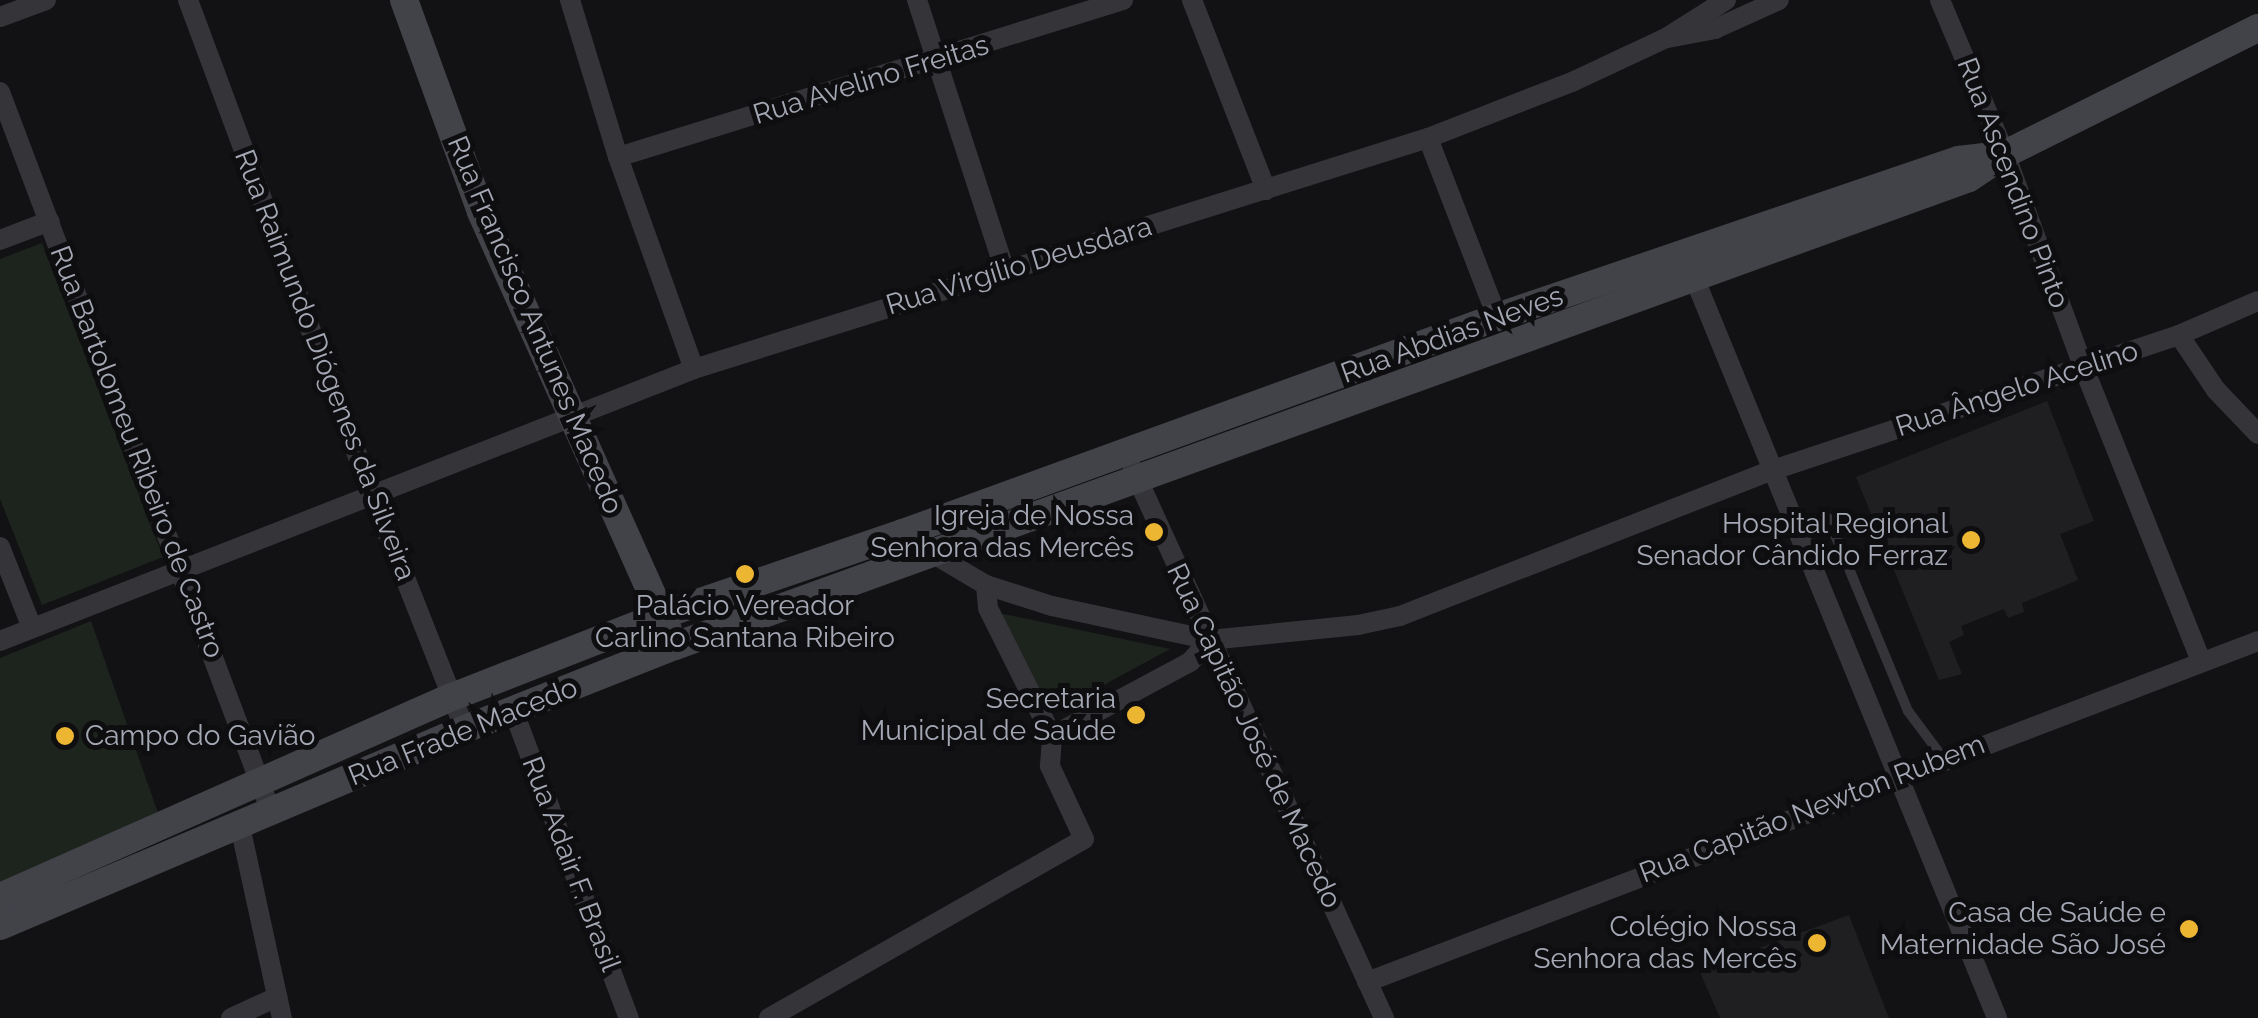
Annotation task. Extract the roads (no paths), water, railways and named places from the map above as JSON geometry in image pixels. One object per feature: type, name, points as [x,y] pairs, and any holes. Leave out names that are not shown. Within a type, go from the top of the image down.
[{"type":"main road","name":"Rua Francisco Antunes Macedo","points":[[404,0],[481,212],[676,646]]},
{"type":"main road","name":"Rua Abdias Neves","points":[[904,533],[1126,454],[1400,367],[1690,266],[1959,160],[2005,154],[2258,28]]},
{"type":"main road","name":"Rua Abdias Neves","points":[[932,554],[1137,480],[1400,367],[1498,317],[1690,266]]},
{"type":"main road","name":"Rua Frade Macedo","points":[[0,897],[452,697],[662,615],[904,533]]},
{"type":"main road","name":"Rua Frade Macedo","points":[[0,926],[465,729],[676,646],[932,554]]},
{"type":"street","points":[[0,16],[46,0]]},
{"type":"street","name":"Rua Raimundo Diógenes da Silveira","points":[[188,0],[371,492],[465,729]]},
{"type":"street","points":[[570,0],[618,157],[694,369]]},
{"type":"street","points":[[917,0],[1004,268]]},
{"type":"street","name":"Rua Avelino Freitas","points":[[618,157],[1124,0]]},
{"type":"street","points":[[1192,0],[1266,190]]},
{"type":"street","name":"Rua Virgílio Deusdara","points":[[0,641],[371,492],[694,369],[1004,268],[1428,138],[1572,82],[1666,38],[1726,0]]},
{"type":"street","name":"Rua Virgílio Deusdara","points":[[1666,38],[1715,29],[1779,0]]},
{"type":"street","name":"Rua Ascendino Pinto","points":[[1940,0],[2005,154],[2083,366],[2201,661]]},
{"type":"street","name":"Rua Bartolomeu Ribeiro de Castro","points":[[0,92],[271,812]]},
{"type":"street","points":[[1428,138],[1498,317]]},
{"type":"street","points":[[0,240],[50,222]]},
{"type":"street","points":[[1690,266],[1996,1018]]},
{"type":"street","name":"Rua Ângelo Acelino","points":[[904,533],[932,554],[986,584],[1052,606],[1210,640],[1274,636],[1400,616],[1773,470],[2179,335],[2258,300]]},
{"type":"street","points":[[2179,335],[2216,390],[2258,434]]},
{"type":"street","name":"Rua Capitão José de Macedo","points":[[1126,454],[1384,1018]]},
{"type":"street","points":[[0,546],[32,628]]},
{"type":"street","points":[[769,1018],[1084,839],[1050,766],[1052,736],[988,608],[986,584]]},
{"type":"street","points":[[1052,736],[1190,662],[1210,640]]},
{"type":"street","name":"Rua Capitão Newton Rubem","points":[[1367,982],[1943,758],[2258,641]]},
{"type":"street","name":"Rua Adair F. Brasil","points":[[513,710],[629,1018]]},
{"type":"street","points":[[230,1018],[280,1008],[240,826]]},
{"type":"lane","points":[[1828,518],[1908,712],[1943,758]]},
{"type":"place","name":"Igreja de Nossa Senhora das Mercês","points":[[1154,532]]},
{"type":"place","name":"Hospital Regional Senador Cândido Ferraz","points":[[1971,540]]},
{"type":"place","name":"Palácio Vereador Carlino Santana Ribeiro","points":[[745,574]]},
{"type":"place","name":"Secretaria Municipal de Saúde","points":[[1136,715]]},
{"type":"place","name":"Campo do Gavião","points":[[65,736]]},
{"type":"place","name":"Casa de Saúde e Maternidade São José","points":[[2189,929]]},
{"type":"place","name":"Colégio Nossa Senhora das Mercês","points":[[1817,943]]}]
